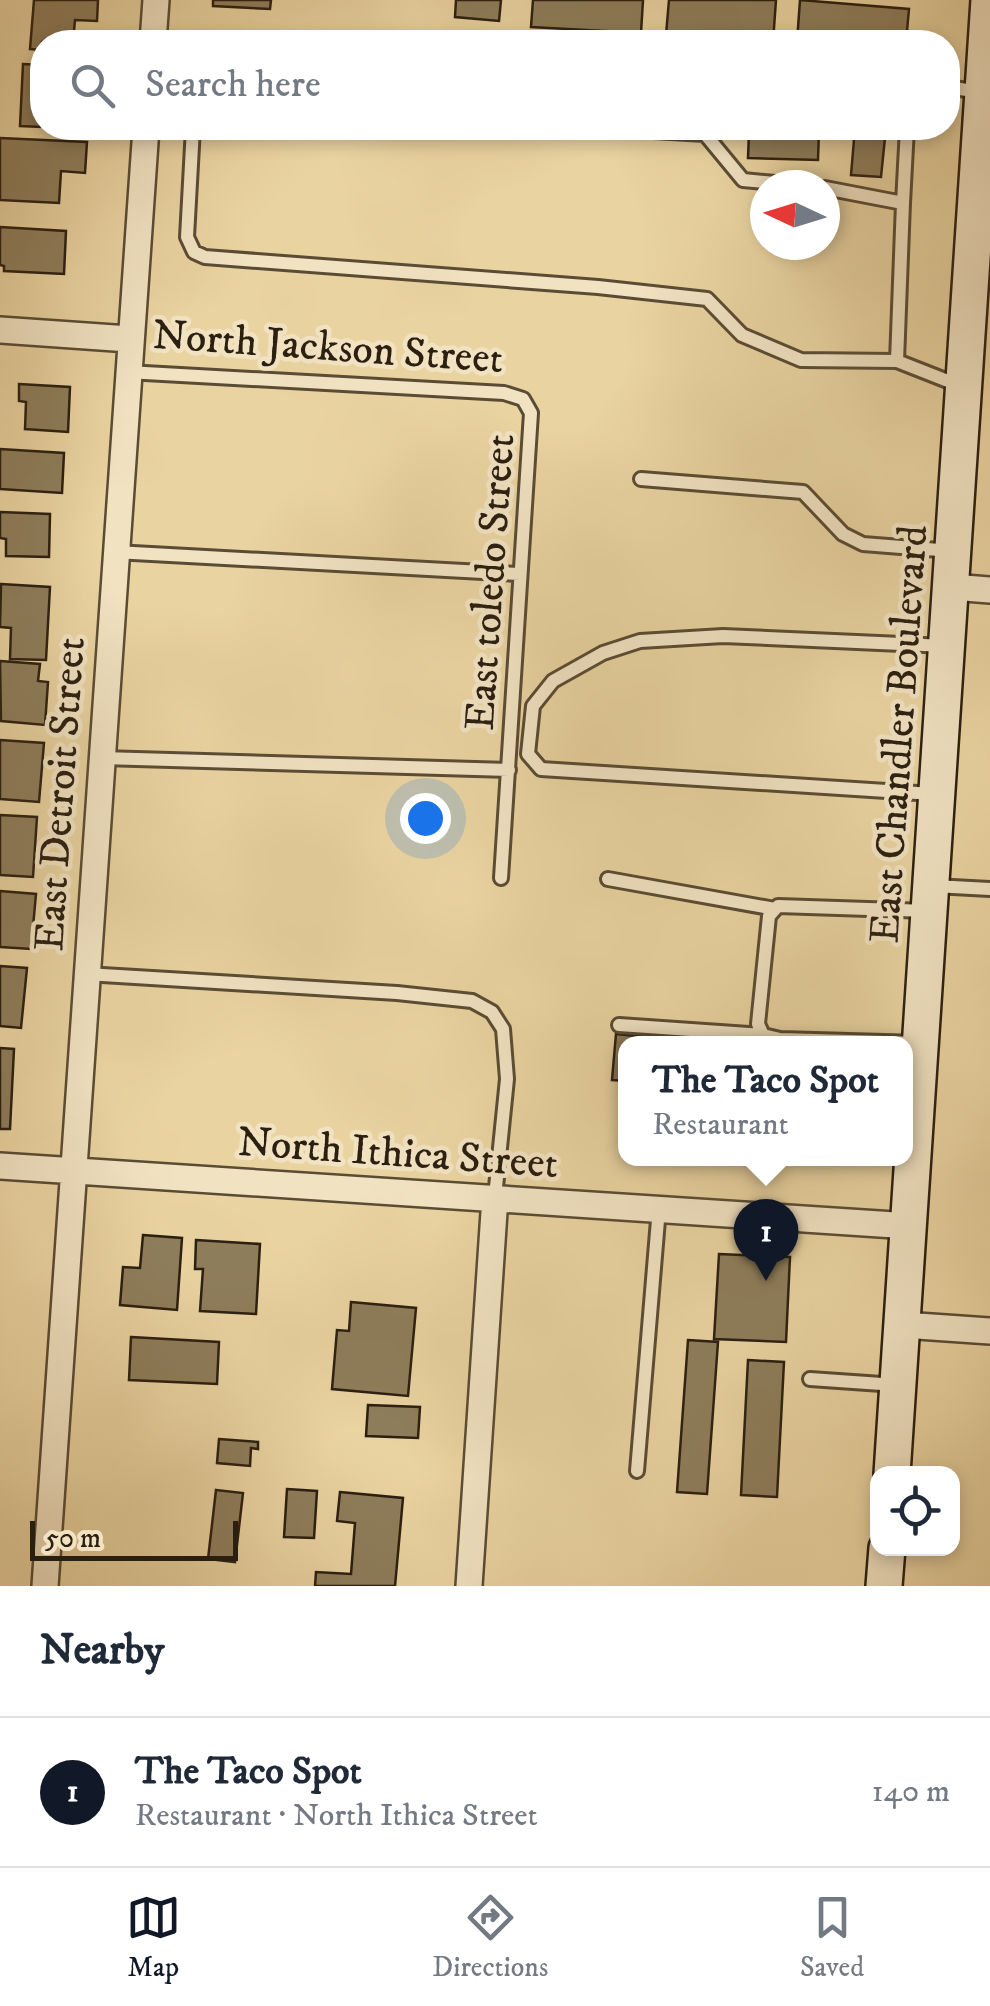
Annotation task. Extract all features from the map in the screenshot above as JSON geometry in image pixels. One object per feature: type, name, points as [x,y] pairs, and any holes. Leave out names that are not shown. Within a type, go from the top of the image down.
[{"type":"main road","name":"East Chandler Boulevard","points":[[893,1466],[966,388],[965,90],[989,0]]},
{"type":"main road","points":[[884,1586],[886,1556]]},
{"type":"street","points":[[154,30],[156,0]]},
{"type":"street","name":"East Detroit Street","points":[[44,1586],[145,140]]},
{"type":"street","name":"North Jackson Street","points":[[0,330],[129,339]]},
{"type":"street","points":[[952,587],[990,590]]},
{"type":"street","name":"North Ithica Street","points":[[0,1166],[910,1226]]},
{"type":"street","points":[[469,1586],[495,1196]]},
{"type":"street","points":[[903,1324],[990,1331]]},
{"type":"lane","points":[[191,140],[187,237],[194,252],[205,257],[708,299],[742,334],[801,360],[897,361],[966,388]]},
{"type":"lane","points":[[715,140],[744,180],[750,181]]},
{"type":"lane","points":[[897,361],[906,140]]},
{"type":"lane","points":[[840,191],[903,203]]},
{"type":"lane","name":"North Jackson Street","points":[[127,372],[504,392],[523,399]]},
{"type":"lane","name":"East toledo Street","points":[[501,878],[531,413],[523,399]]},
{"type":"lane","points":[[641,479],[803,492],[843,534],[863,544],[954,551]]},
{"type":"lane","points":[[115,552],[520,574]]},
{"type":"lane","points":[[938,795],[541,769],[528,754],[528,731],[533,706],[554,681],[603,653],[640,641],[724,636],[948,646]]},
{"type":"lane","points":[[101,758],[509,770]]},
{"type":"lane","points":[[608,879],[775,910],[931,898],[990,889]]},
{"type":"lane","points":[[764,1034],[758,1024],[769,916],[775,910]]},
{"type":"lane","points":[[86,974],[472,1001],[492,1012],[503,1029],[507,1079],[495,1196]]},
{"type":"lane","points":[[619,1025],[770,1036]]},
{"type":"lane","points":[[913,1043],[922,1043]]},
{"type":"lane","points":[[637,1470],[659,1208]]},
{"type":"lane","points":[[810,1379],[898,1386]]},
{"type":"building","points":[[34,0],[98,0],[97,21],[75,20],[74,30],[32,30]]},
{"type":"building","points":[[213,0],[271,0],[270,9],[213,6]]},
{"type":"building","points":[[456,0],[501,0],[499,21],[455,17]]},
{"type":"building","points":[[533,0],[643,0],[641,30],[531,27]]},
{"type":"building","points":[[669,0],[776,0],[774,30],[666,30]]},
{"type":"building","points":[[800,0],[909,9],[907,30],[798,30]]},
{"type":"building","points":[[23,64],[30,64],[30,126],[20,126]]},
{"type":"building","points":[[0,138],[87,142],[85,173],[61,171],[59,203],[0,200]]},
{"type":"building","points":[[749,140],[819,140],[818,160],[748,158]]},
{"type":"building","points":[[854,140],[885,140],[881,177],[851,175]]},
{"type":"building","points":[[0,227],[66,231],[64,274],[4,271],[0,265]]},
{"type":"building","points":[[19,384],[70,387],[68,432],[25,429],[26,402],[19,401]]},
{"type":"building","points":[[0,449],[64,453],[62,493],[0,489]]},
{"type":"building","points":[[0,512],[50,514],[49,557],[6,556],[6,539],[0,538]]},
{"type":"building","points":[[1,584],[50,587],[46,660],[10,659],[11,628],[0,627]]},
{"type":"building","points":[[0,661],[40,664],[38,681],[48,682],[45,725],[1,721]]},
{"type":"building","points":[[0,740],[44,743],[39,802],[0,799]]},
{"type":"building","points":[[0,815],[37,817],[33,877],[0,875]]},
{"type":"building","points":[[0,891],[36,894],[31,949],[0,947]]},
{"type":"building","points":[[0,966],[27,968],[21,1028],[0,1026]]},
{"type":"building","points":[[616,1034],[636,1036],[618,1036],[618,1080],[612,1080]]},
{"type":"building","points":[[0,1048],[14,1049],[10,1129],[0,1129]]},
{"type":"building","points":[[143,1235],[182,1238],[177,1310],[120,1305],[123,1267],[140,1268]]},
{"type":"building","points":[[196,1240],[260,1244],[256,1314],[200,1311],[203,1269],[195,1269]]},
{"type":"building","points":[[719,1254],[790,1257],[786,1342],[714,1339]]},
{"type":"building","points":[[351,1302],[416,1308],[408,1396],[332,1389],[337,1330],[349,1331]]},
{"type":"building","points":[[131,1337],[219,1342],[217,1384],[129,1380]]},
{"type":"building","points":[[688,1340],[718,1342],[707,1494],[677,1492]]},
{"type":"building","points":[[748,1360],[784,1362],[777,1497],[741,1495]]},
{"type":"building","points":[[368,1405],[420,1407],[418,1438],[366,1436]]},
{"type":"building","points":[[219,1439],[258,1442],[258,1449],[251,1448],[250,1466],[217,1463]]},
{"type":"building","points":[[287,1489],[317,1491],[314,1538],[284,1537]]},
{"type":"building","points":[[216,1490],[243,1493],[235,1562],[208,1559]]},
{"type":"building","points":[[340,1492],[403,1498],[395,1586],[315,1586],[316,1572],[351,1574],[355,1523],[337,1521]]},
{"type":"place","name":"The Taco Spot","points":[[766,1281]]}]
